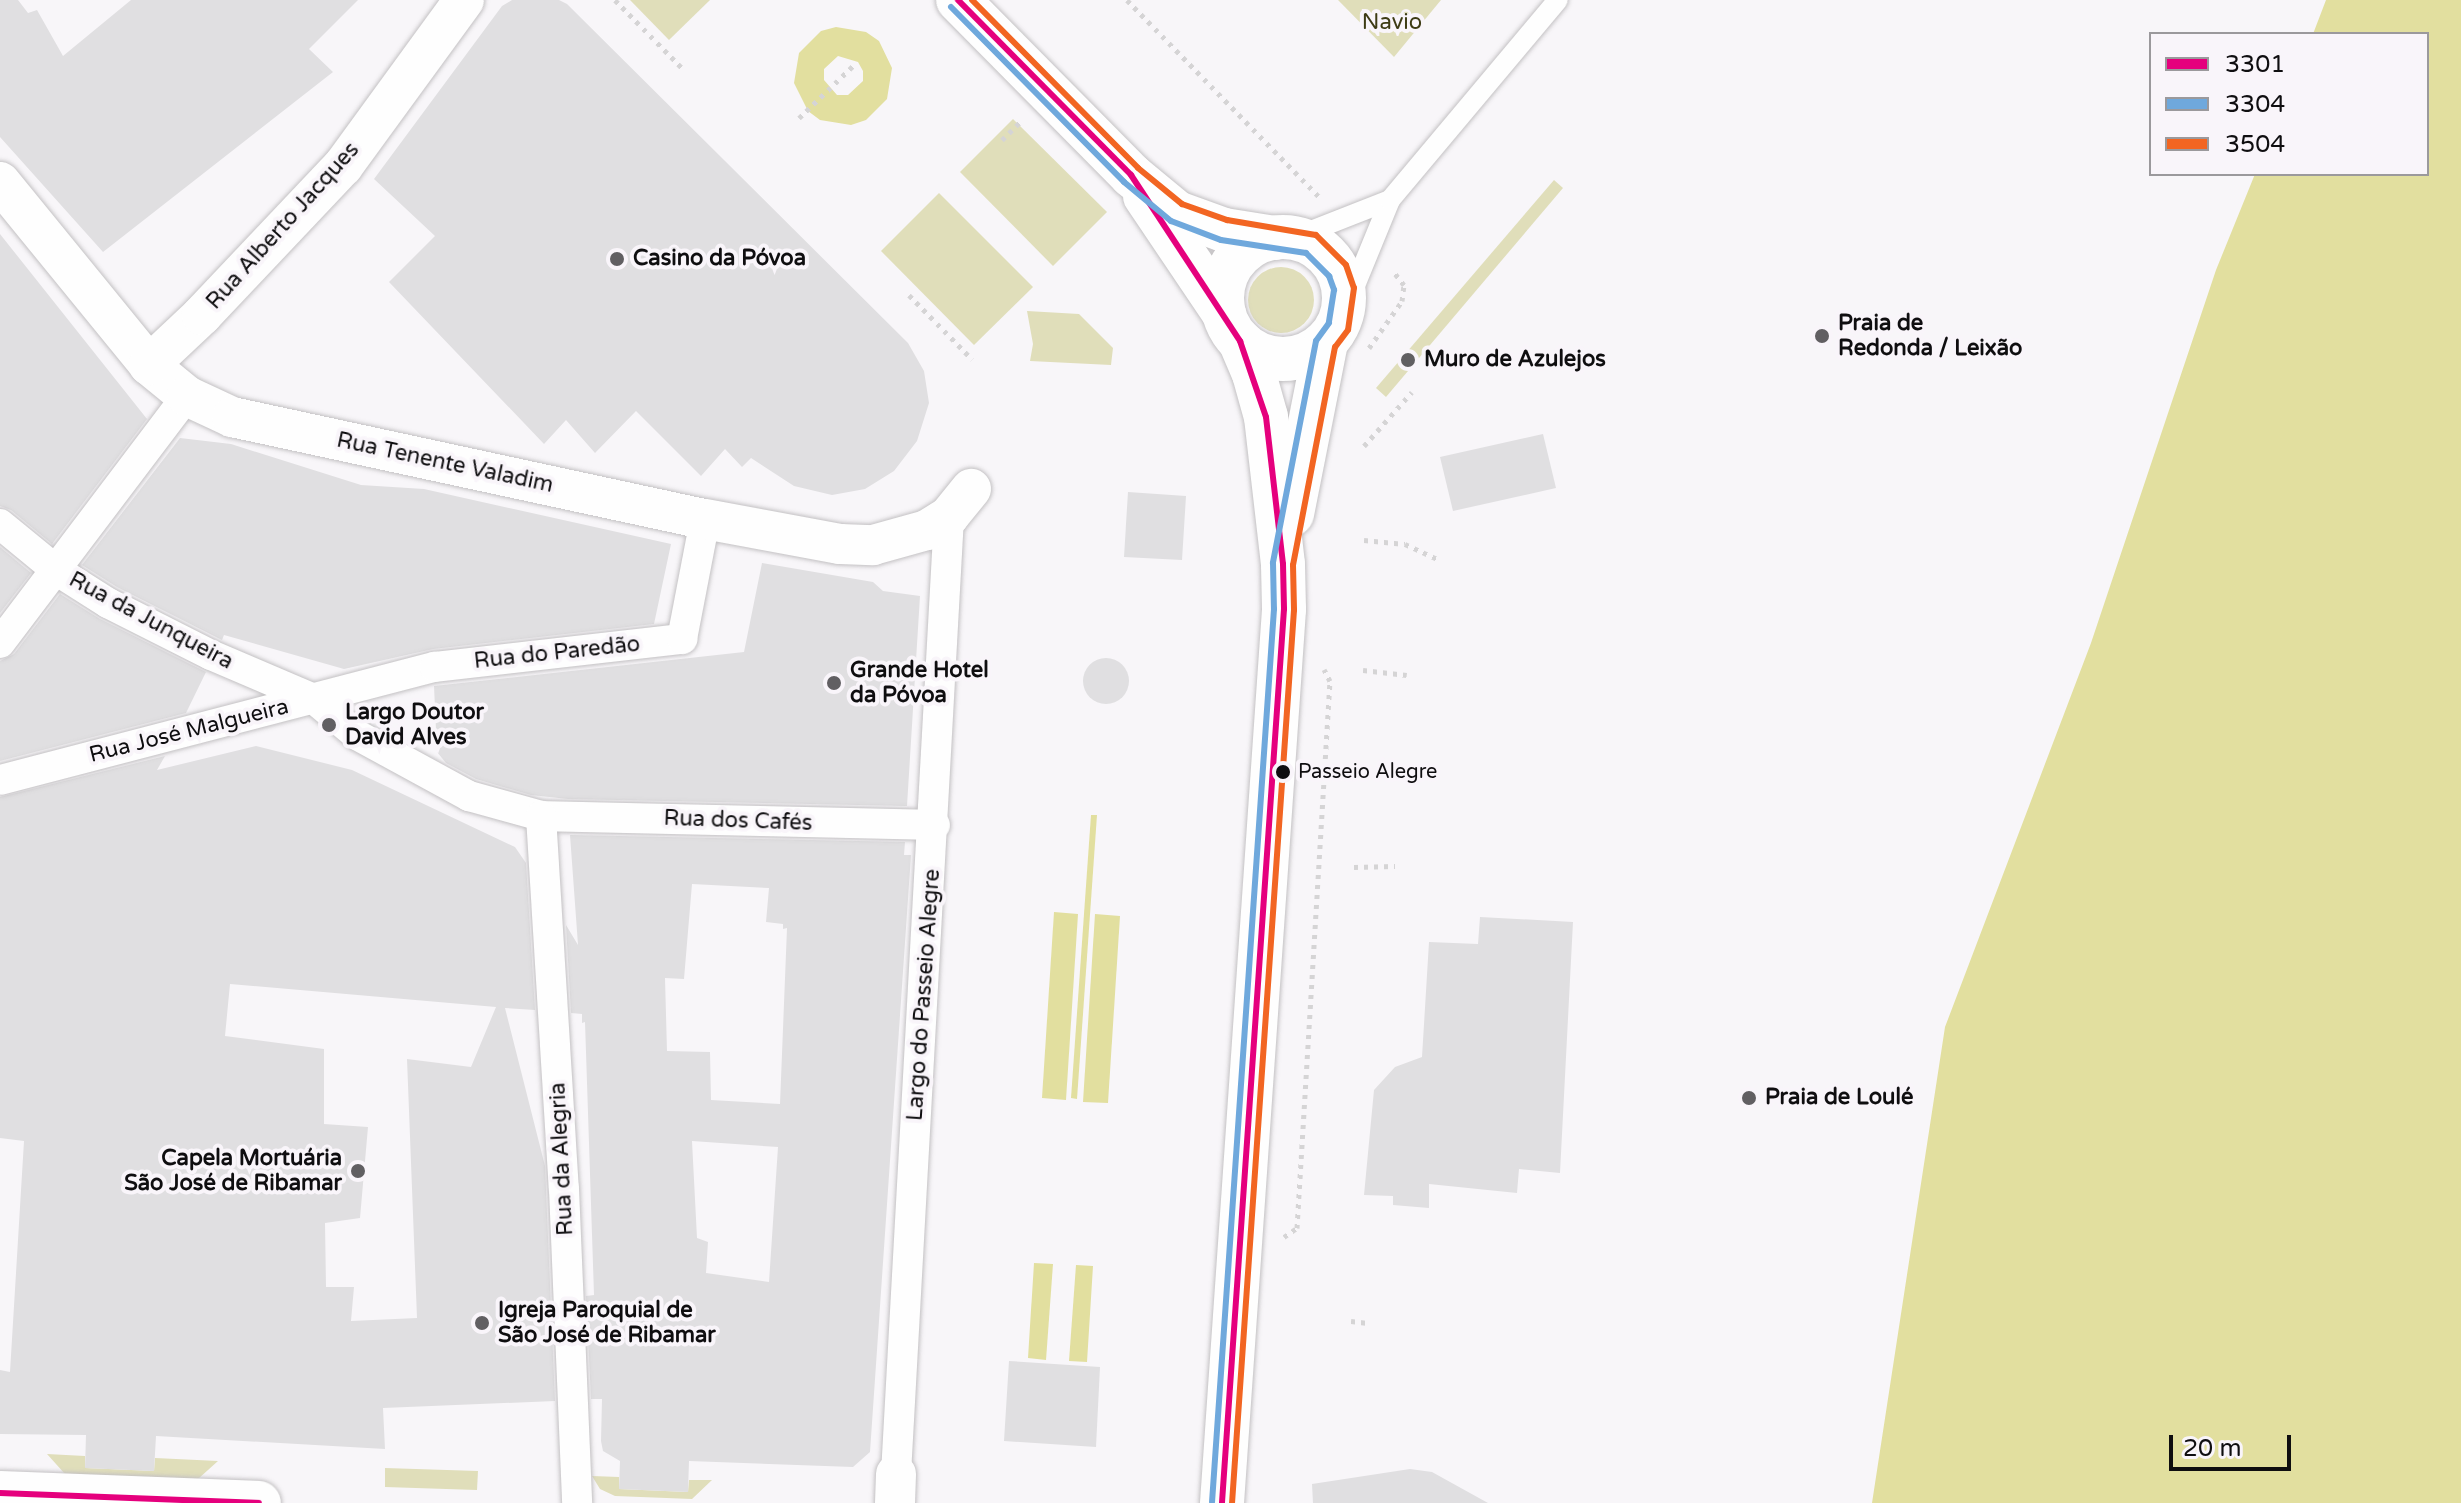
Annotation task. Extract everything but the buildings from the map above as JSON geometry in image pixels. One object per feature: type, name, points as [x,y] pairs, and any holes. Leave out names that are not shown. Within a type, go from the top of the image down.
[{"type":"main road","points":[[958,0],[1131,175],[1177,213],[1224,230],[1311,244],[1338,271],[1344,289],[1342,343],[1283,564]]},
{"type":"main road","points":[[1131,175],[1232,327],[1255,353],[1273,359],[1310,353],[1342,343]]},
{"type":"main road","points":[[1222,1503],[1284,609],[1283,564],[1266,417],[1254,374],[1232,327],[1224,281],[1231,266],[1256,244],[1284,238]]},
{"type":"main road","points":[[0,1493],[259,1503]]},
{"type":"street","name":"Rua Alberto Jacques","points":[[149,365],[202,315],[343,166],[464,0]]},
{"type":"street","name":"Rua Tenente Valadim","points":[[0,182],[149,365],[187,396],[232,417],[705,519],[840,544],[873,545],[904,539],[960,503]]},
{"type":"street","points":[[0,643],[187,396]]},
{"type":"street","name":"Largo do Passeio Alegre","points":[[896,1488],[935,825],[935,746],[960,503]]},
{"type":"street","name":"Rua do Paredão","points":[[314,699],[435,667],[682,639],[705,519]]},
{"type":"street","name":"Rua da Junqueira","points":[[0,524],[56,570],[108,603],[211,655],[314,699]]},
{"type":"street","name":"Rua José Malgueira","points":[[0,780],[314,699],[357,735],[469,796],[541,816]]},
{"type":"street","name":"Rua dos Cafés","points":[[541,816],[935,825]]},
{"type":"street","name":"Rua da Alegria","points":[[541,816],[563,1173],[577,1503]]},
{"type":"lane","points":[[1342,343],[1368,247],[1390,200],[1558,0]]},
{"type":"lane","points":[[1284,238],[1390,200]]},
{"type":"path","points":[[615,0],[684,70]]},
{"type":"path","points":[[1127,0],[1341,220]]},
{"type":"path","points":[[799,118],[856,63]]},
{"type":"path","points":[[1002,140],[1019,124]]},
{"type":"path","points":[[1342,343],[1402,301],[1404,285],[1368,247]]},
{"type":"path","points":[[909,295],[972,359]]},
{"type":"path","points":[[1364,446],[1412,392]]},
{"type":"path","points":[[1364,540],[1405,544],[1440,560]]},
{"type":"path","points":[[1311,1010],[1330,681],[1318,656]]},
{"type":"path","points":[[1363,670],[1407,675]]},
{"type":"path","points":[[1354,867],[1395,866]]},
{"type":"path","points":[[1351,1321],[1368,1323]]},
{"type":"green space","points":[[630,0],[710,0],[669,40]]},
{"type":"green space","name":"Navio","points":[[1338,0],[1441,0],[1394,57]]},
{"type":"green space","points":[[1013,119],[1107,212],[1053,266],[960,172]]},
{"type":"green space","points":[[1554,180],[1563,188],[1386,397],[1376,388]]},
{"type":"green space","points":[[939,193],[1033,287],[974,345],[881,251]]},
{"type":"green space","points":[[1287,267],[1305,276],[1312,287],[1312,313],[1305,324],[1294,331],[1275,333],[1262,328],[1253,319],[1248,294],[1253,281],[1262,272]]},
{"type":"green space","points":[[1027,311],[1079,314],[1113,348],[1111,365],[1030,361],[1033,344]]},
{"type":"green space","points":[[47,1454],[85,1456],[85,1468],[154,1471],[155,1458],[218,1461],[198,1479],[65,1474]]},
{"type":"green space","points":[[385,1468],[478,1471],[477,1490],[385,1487]]},
{"type":"green space","points":[[592,1476],[619,1477],[619,1489],[688,1492],[689,1480],[712,1480],[692,1499],[615,1496],[600,1489]]},
{"type":"shaded area","points":[[2326,0],[2461,0],[2461,1503],[1872,1503],[1945,1027],[2091,643],[2216,270],[2254,176],[2429,176],[2429,32],[2314,32]]},
{"type":"shaded area","points":[[836,27],[866,32],[879,41],[892,68],[887,99],[866,120],[851,125],[820,120],[808,111],[794,83],[799,53],[821,31]],"holes":[[[838,56],[858,62],[863,71],[863,81],[848,95],[837,95],[824,80],[824,69]]]},
{"type":"shaded area","points":[[1091,815],[1097,815],[1077,1099],[1071,1098]]},
{"type":"shaded area","points":[[1054,912],[1078,914],[1066,1100],[1042,1098]]},
{"type":"shaded area","points":[[1095,914],[1120,916],[1108,1103],[1083,1102]]},
{"type":"shaded area","points":[[1034,1263],[1053,1264],[1046,1360],[1028,1358]]},
{"type":"shaded area","points":[[1076,1265],[1093,1266],[1087,1362],[1069,1361]]},
{"type":"transit line","name":"3301","points":[[958,0],[1131,175],[1240,341],[1266,417],[1283,564],[1284,609],[1222,1503]]},
{"type":"transit line","name":"3504","points":[[972,0],[1138,168],[1182,204],[1227,220],[1316,235],[1346,265],[1354,288],[1348,330],[1335,347],[1293,565],[1294,610],[1232,1503]]},
{"type":"transit line","name":"3304","points":[[951,7],[1124,182],[1171,221],[1221,240],[1306,253],[1329,276],[1334,290],[1329,323],[1316,341],[1273,563],[1274,609],[1212,1502]]},
{"type":"transit line","name":"3301","points":[[0,1493],[259,1503]]},
{"type":"place","name":"Casino da Póvoa","points":[[617,259]]},
{"type":"place","name":"Praia de Redonda / Leixão","points":[[1822,336]]},
{"type":"place","name":"Muro de Azulejos","points":[[1408,360]]},
{"type":"place","name":"Grande Hotel da Póvoa","points":[[834,683]]},
{"type":"place","name":"Largo Doutor David Alves","points":[[329,725]]},
{"type":"place","name":"Passeio Alegre","points":[[1283,772]]},
{"type":"place","name":"Praia de Loulé","points":[[1749,1098]]},
{"type":"place","name":"Capela Mortuária São José de Ribamar","points":[[358,1171]]},
{"type":"place","name":"Igreja Paroquial de São José de Ribamar","points":[[482,1323]]}]
